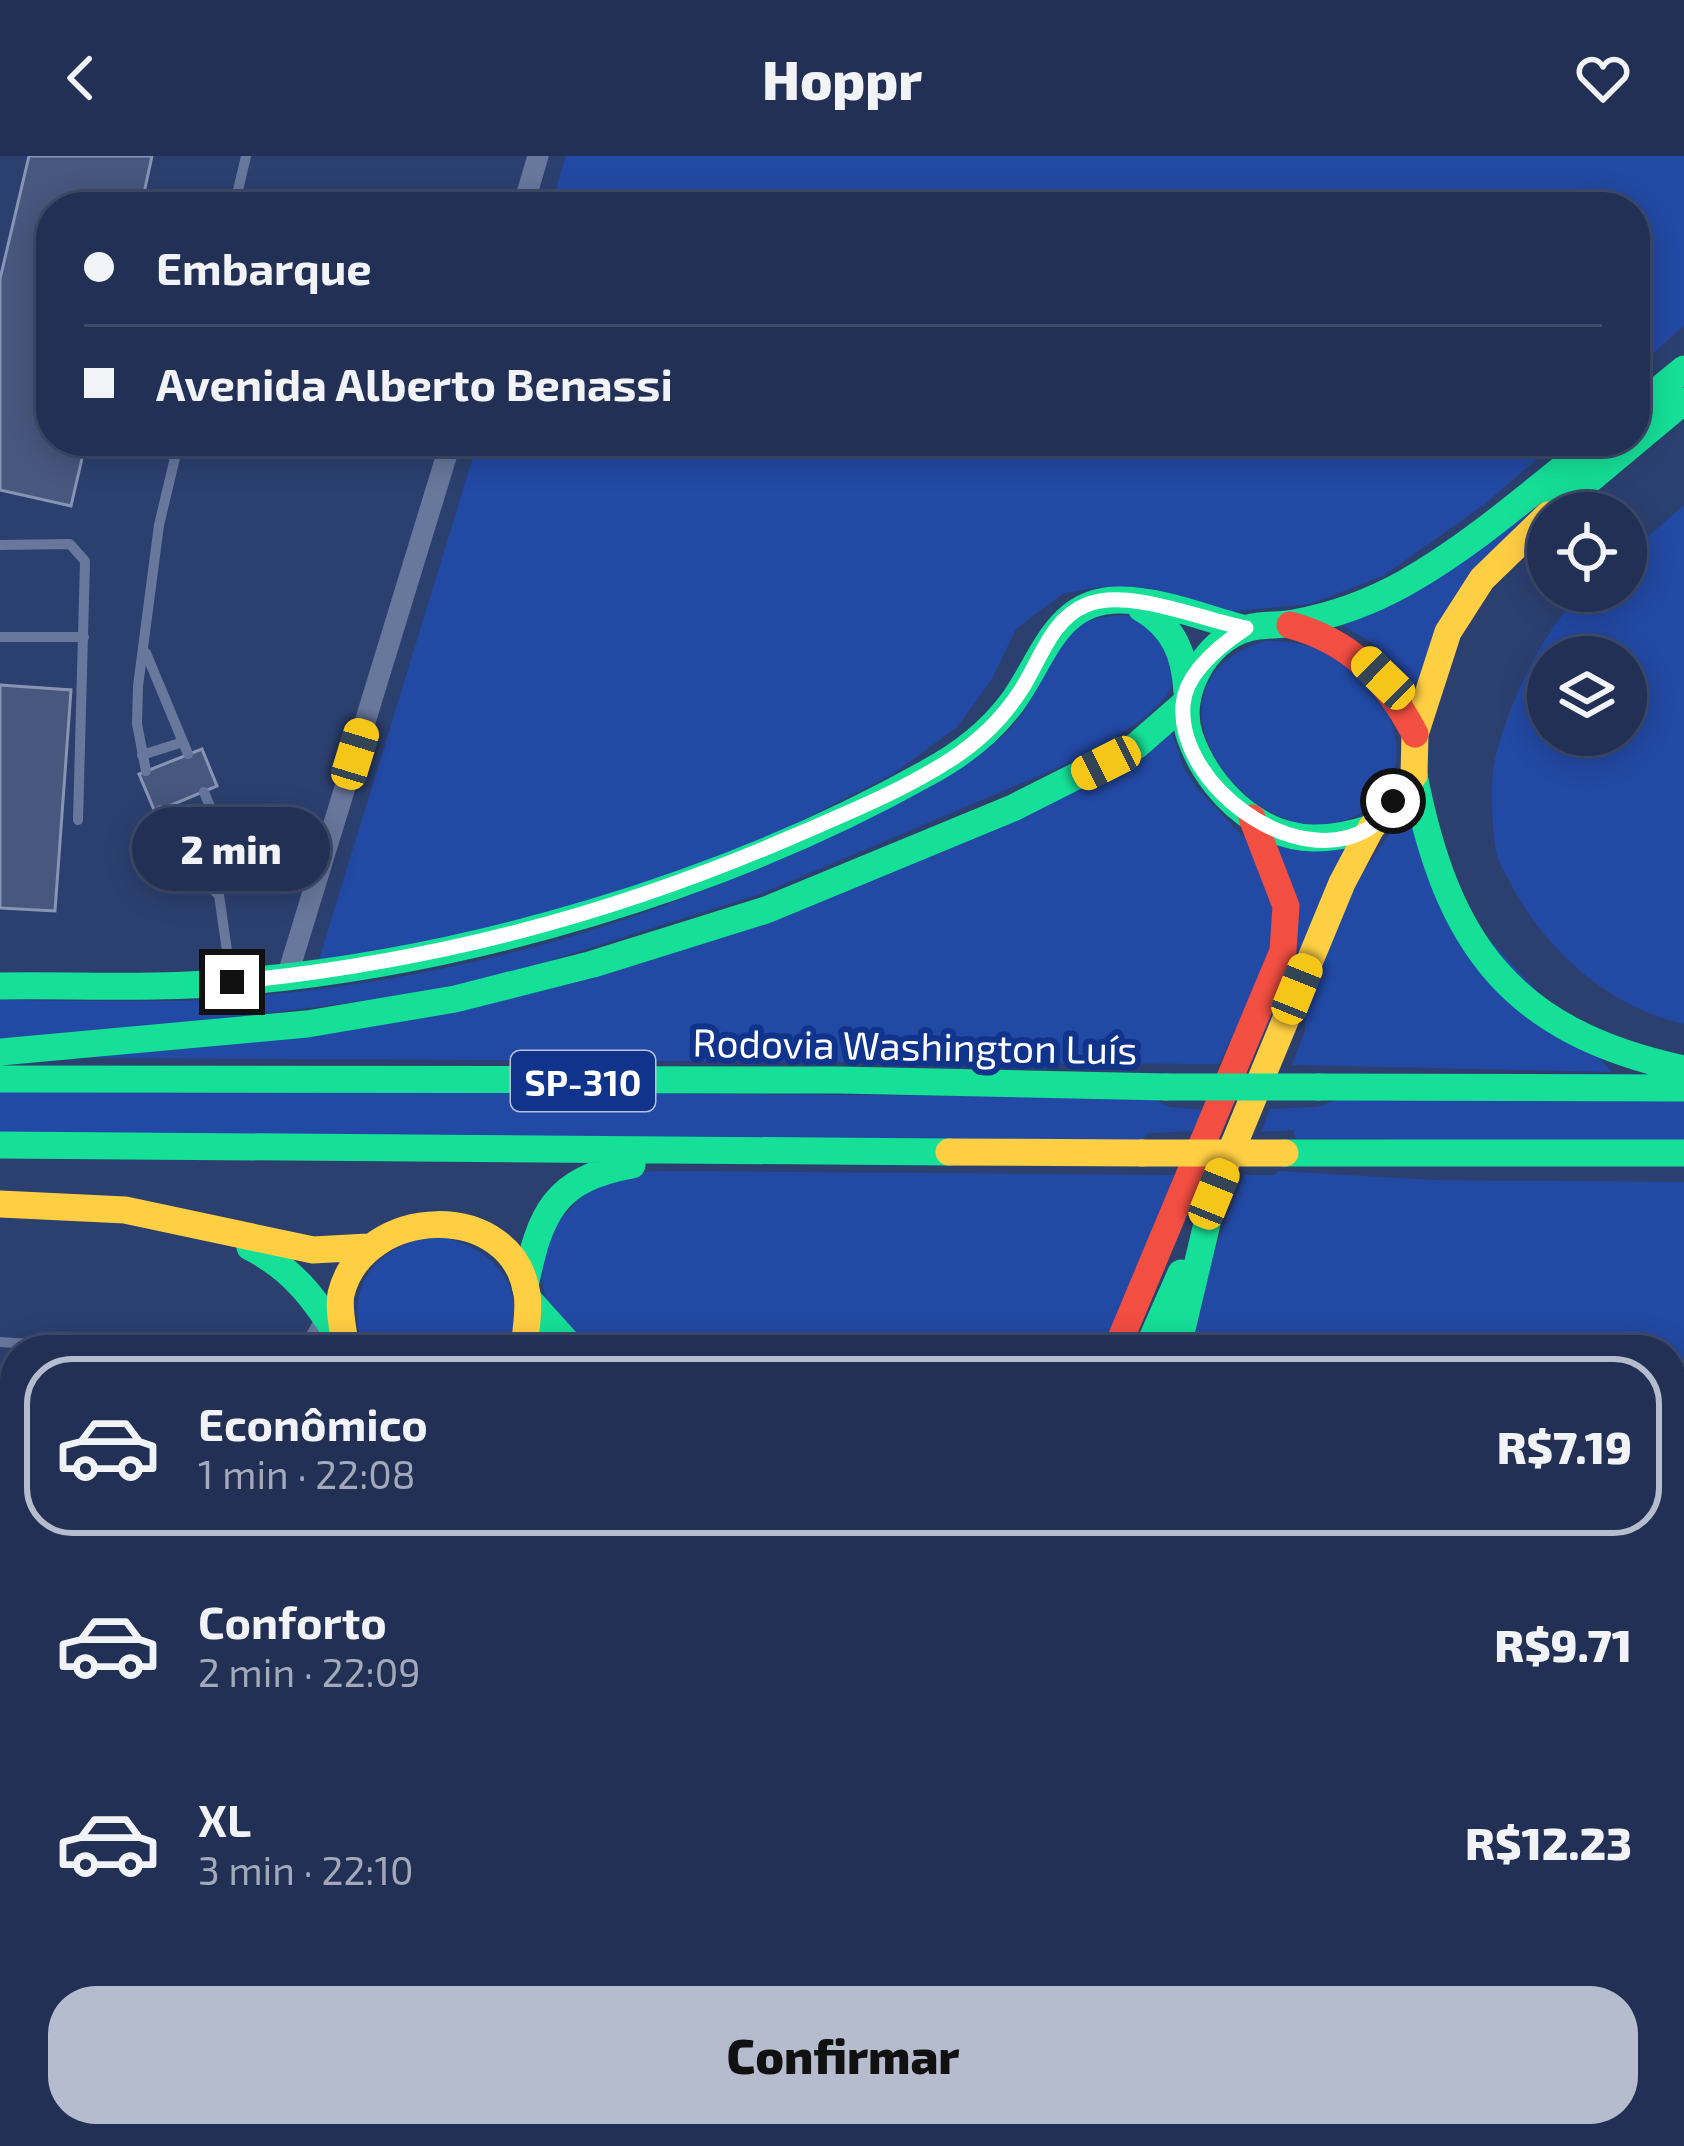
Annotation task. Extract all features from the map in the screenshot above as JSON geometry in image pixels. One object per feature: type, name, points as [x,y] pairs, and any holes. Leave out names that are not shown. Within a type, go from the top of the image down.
[{"type":"main road","points":[[1650,397],[1684,369]]},
{"type":"main road","points":[[1650,429],[1684,401]]},
{"type":"main road","points":[[1289,625],[1401,585],[1576,456]]},
{"type":"main road","points":[[1575,492],[1618,456]]},
{"type":"main road","points":[[1527,535],[1482,579],[1433,665],[1415,734],[1414,775],[1429,854],[1458,921],[1509,987],[1572,1033],[1650,1065],[1684,1069]]},
{"type":"main road","points":[[0,986],[232,982],[387,964],[596,911],[722,867],[850,812],[926,774],[975,742],[1012,702],[1058,627],[1070,614],[1105,599],[1246,628],[1289,625],[1316,630],[1359,655],[1398,699],[1415,734]]},
{"type":"main road","points":[[1125,600],[1150,613],[1177,641],[1195,752],[1208,776],[1252,818],[1297,838],[1320,841],[1371,828]]},
{"type":"main road","points":[[0,1052],[307,1024],[455,999],[593,964],[766,910],[1013,808],[1136,746],[1185,698],[1216,651],[1246,628]]},
{"type":"main road","points":[[1153,1335],[1327,916],[1371,828],[1414,775]]},
{"type":"main road","points":[[1122,1335],[1283,951],[1286,906],[1252,818]]},
{"type":"main road","name":"Rodovia Washington Luís","points":[[0,1079],[1684,1088]]},
{"type":"main road","name":"SP-310","points":[[0,1145],[1684,1154]]},
{"type":"main road","points":[[528,1335],[534,1237],[546,1211],[579,1178],[598,1169],[629,1165],[811,1150]]},
{"type":"main road","points":[[1567,1153],[1684,1165]]},
{"type":"main road","points":[[1181,1335],[1214,1194]]},
{"type":"main road","points":[[0,1204],[125,1210],[313,1250],[368,1247]]},
{"type":"main road","points":[[333,1306],[368,1247],[416,1222],[444,1221],[471,1227],[494,1241],[513,1261],[527,1293],[562,1335]]},
{"type":"main road","points":[[201,1226],[295,1273],[333,1306],[342,1335]]},
{"type":"street","points":[[527,192],[538,156]]},
{"type":"street","points":[[286,977],[446,456]]},
{"type":"street","points":[[317,1335],[333,1306]]},
{"type":"lane","points":[[238,192],[246,156]]},
{"type":"lane","points":[[146,771],[136,724],[138,686],[159,525],[175,456]]},
{"type":"lane","points":[[0,544],[70,544],[85,561],[78,820]]},
{"type":"lane","points":[[0,637],[84,637]]},
{"type":"lane","points":[[142,755],[185,748],[145,650]]},
{"type":"lane","points":[[204,792],[226,846],[219,896],[232,982]]},
{"type":"lane","points":[[160,810],[179,860],[219,896]]},
{"type":"shaded area","points":[[566,156],[1684,156],[1684,325],[1650,357],[1650,192],[555,192]]},
{"type":"shaded area","points":[[473,456],[1540,456],[1482,506],[1383,576],[1310,604],[1226,612],[1098,587],[1062,594],[1016,629],[992,679],[957,727],[893,774],[753,845],[541,924],[317,966]]},
{"type":"shaded area","points":[[1527,503],[1527,522],[1413,688],[1372,643],[1335,621]]},
{"type":"shaded area","points":[[1684,505],[1684,1024],[1631,1005],[1582,973],[1525,908],[1497,855],[1493,768],[1527,673],[1527,756],[1647,756],[1647,636],[1548,636],[1565,612],[1647,612],[1647,538]]},
{"type":"shaded area","points":[[1125,615],[1154,631],[1174,681],[1166,697],[1143,719],[1090,754],[763,893],[463,988],[0,1047],[0,1000],[200,1000],[339,986],[480,961],[683,898],[806,843],[981,751],[1015,722],[1068,636],[1091,620]]},
{"type":"shaded area","points":[[1266,641],[1327,652],[1362,677],[1388,713],[1397,753],[1393,774],[1366,809],[1328,825],[1288,820],[1251,800],[1222,769],[1205,733],[1203,696],[1222,664]]},
{"type":"shaded area","points":[[1171,729],[1184,769],[1196,787],[1249,843],[1273,909],[1272,954],[1219,1064],[93,1058],[547,986]]},
{"type":"shaded area","points":[[1409,806],[1425,870],[1612,1072],[1292,1065],[1305,1031],[1306,999],[1358,879]]},
{"type":"shaded area","points":[[1278,846],[1351,848],[1255,1064],[1287,968]]},
{"type":"shaded area","points":[[0,1089],[1148,1097],[1170,1107],[1205,1110],[1197,1131],[1149,1133],[1141,1140],[0,1134]]},
{"type":"shaded area","points":[[1339,1099],[1684,1099],[1684,1143],[1296,1139],[1293,1130],[1261,1132],[1270,1109],[1317,1107]]},
{"type":"shaded area","points":[[660,1171],[1177,1175],[1110,1335],[569,1335],[548,1311],[541,1277],[546,1235],[601,1175]]},
{"type":"shaded area","points":[[1278,1171],[1432,1180],[1684,1182],[1684,1335],[1186,1335],[1192,1307],[1244,1175],[1275,1175]]},
{"type":"shaded area","points":[[434,1236],[474,1249],[490,1260],[511,1290],[510,1335],[360,1335],[357,1308],[368,1274],[394,1250]]},
{"type":"building","points":[[29,156],[152,156],[144,192],[36,192],[36,456],[83,456],[71,506],[0,490],[0,279]]},
{"type":"building","points":[[0,685],[71,690],[55,911],[0,908]]},
{"type":"building","points":[[202,749],[217,786],[155,812],[139,774]]},
{"type":"traffic: fast","points":[[1650,397],[1684,369]]},
{"type":"traffic: fast","points":[[1650,429],[1684,401]]},
{"type":"traffic: fast","points":[[1371,828],[1327,838],[1299,837],[1271,828],[1235,805],[1208,774],[1190,737],[1187,704],[1197,671],[1233,634],[1337,612],[1405,583],[1479,534],[1577,456]]},
{"type":"traffic: fast","points":[[1575,492],[1618,456]]},
{"type":"traffic: fast","points":[[0,986],[177,985],[323,972],[412,957],[592,913],[766,851],[849,814],[951,759],[1002,715],[1054,635],[1081,609],[1099,602],[1138,601],[1246,629]]},
{"type":"traffic: fast","points":[[1141,608],[1176,643],[1187,692]]},
{"type":"traffic: fast","points":[[0,1052],[307,1024],[455,999],[593,964],[766,910],[1013,808],[1136,746],[1183,705]]},
{"type":"traffic: fast","points":[[1414,775],[1446,887],[1468,933],[1496,972],[1531,1004],[1573,1031],[1624,1053],[1684,1069]]},
{"type":"traffic: fast","points":[[0,1079],[840,1080],[1166,1087]]},
{"type":"traffic: fast","points":[[1166,1087],[1318,1087]]},
{"type":"traffic: fast","points":[[1318,1087],[1684,1088]]},
{"type":"traffic: fast","points":[[0,1145],[949,1152]]},
{"type":"traffic: fast","points":[[1285,1153],[1684,1153]]},
{"type":"traffic: fast","points":[[525,1286],[537,1238],[555,1203],[584,1180],[632,1165]]},
{"type":"traffic: fast","points":[[1181,1335],[1214,1194]]},
{"type":"traffic: fast","points":[[250,1247],[302,1286],[337,1335]]},
{"type":"traffic: fast","points":[[1154,1335],[1181,1273]]},
{"type":"traffic: fast","points":[[529,1300],[560,1335]]},
{"type":"traffic: slow","points":[[1206,1212],[1342,883],[1371,828],[1414,775],[1415,734],[1448,632],[1482,579],[1527,535]]},
{"type":"traffic: slow","points":[[949,1152],[1142,1153]]},
{"type":"traffic: slow","points":[[1142,1153],[1285,1153]]},
{"type":"traffic: slow","points":[[0,1204],[125,1210],[313,1250],[368,1247]]},
{"type":"traffic: slow","points":[[344,1335],[340,1300],[355,1264],[377,1243],[406,1229],[437,1225],[468,1229],[495,1241],[516,1263],[528,1301],[526,1335]]},
{"type":"traffic: jam","points":[[1290,625],[1332,641],[1365,665],[1392,696],[1415,734]]},
{"type":"traffic: jam","points":[[1122,1335],[1283,951],[1286,906],[1252,818]]},
{"type":"route","points":[[232,982],[387,964],[496,939],[596,911],[722,867],[850,812],[926,774],[975,742],[1023,687],[1058,627],[1070,614],[1105,599],[1246,628],[1200,670],[1183,705],[1186,728],[1208,776],[1252,818],[1297,838],[1345,838],[1371,828],[1393,801]]}]
